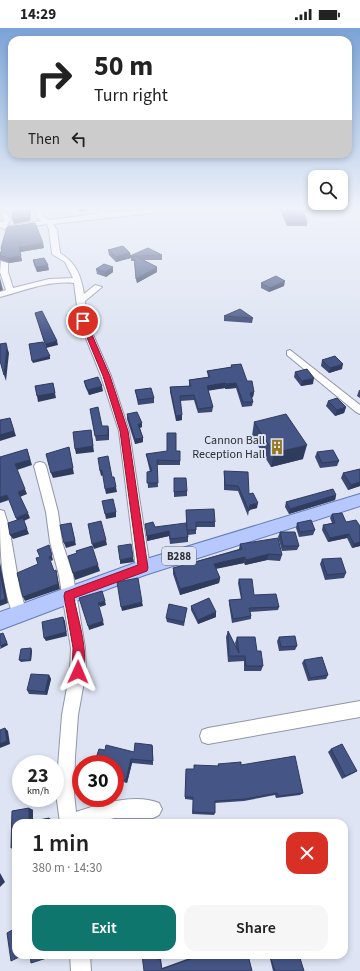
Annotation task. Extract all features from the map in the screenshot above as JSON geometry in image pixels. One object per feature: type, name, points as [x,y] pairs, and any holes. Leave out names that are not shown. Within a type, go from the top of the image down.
[{"type":"main road","name":"B288","points":[[0,621],[143,568],[360,500]]},
{"type":"street","points":[[55,251],[56,254],[68,261],[78,281],[83,321],[106,376],[124,431],[143,568]]},
{"type":"street","points":[[3,265],[10,291]]},
{"type":"street","points":[[0,295],[10,291],[55,281],[78,281]]},
{"type":"street","points":[[80,300],[98,287]]},
{"type":"street","points":[[290,353],[360,410]]},
{"type":"street","points":[[40,466],[52,512],[56,542],[66,575],[78,648],[78,672],[70,715],[67,757],[65,793],[68,819]]},
{"type":"street","points":[[0,515],[8,549],[14,600],[20,614]]},
{"type":"street","points":[[208,736],[360,709]]},
{"type":"street","points":[[82,819],[114,809],[153,809]]},
{"type":"street","points":[[80,959],[81,971]]},
{"type":"building","points":[[20,251],[21,256],[8,258],[0,255],[0,252]]},
{"type":"building","points":[[109,251],[128,251],[130,253],[116,257]]},
{"type":"building","points":[[141,251],[154,251],[162,255],[135,256],[157,267],[136,279],[134,256],[130,256]]},
{"type":"building","points":[[44,258],[48,265],[36,267],[33,260]]},
{"type":"building","points":[[104,264],[113,267],[105,272],[96,269]]},
{"type":"building","points":[[276,276],[285,281],[270,288],[261,283]]},
{"type":"building","points":[[240,309],[253,318],[224,316]]},
{"type":"building","points":[[42,311],[57,341],[45,344],[35,313]]},
{"type":"building","points":[[43,342],[50,356],[32,361],[29,344]]},
{"type":"building","points":[[6,343],[7,347],[4,375],[0,361],[0,344]]},
{"type":"building","points":[[335,356],[343,364],[330,368],[322,360]]},
{"type":"building","points":[[241,364],[247,381],[252,381],[254,392],[250,393],[253,402],[243,402],[236,383],[207,386],[213,407],[198,409],[194,395],[180,396],[182,415],[176,416],[170,387],[191,386],[189,380],[210,377],[207,371]]},
{"type":"building","points":[[307,369],[314,378],[302,381],[295,372]]},
{"type":"building","points":[[98,377],[102,386],[88,390],[84,381]]},
{"type":"building","points":[[53,383],[55,393],[37,396],[35,386]]},
{"type":"building","points":[[151,388],[154,398],[138,400],[135,390]]},
{"type":"building","points":[[337,398],[346,407],[337,410],[328,401]]},
{"type":"building","points":[[98,407],[102,426],[108,426],[108,435],[95,436],[90,409]]},
{"type":"building","points":[[137,412],[142,423],[138,424],[143,438],[135,439],[127,414]]},
{"type":"building","points":[[286,414],[307,445],[274,453],[254,422]]},
{"type":"building","points":[[10,418],[14,431],[0,435],[0,420]]},
{"type":"building","points":[[91,430],[93,446],[75,449],[73,432]]},
{"type":"building","points":[[167,433],[176,433],[176,451],[180,451],[180,461],[157,460],[158,483],[147,483],[147,472],[152,471],[146,454],[167,451]]},
{"type":"building","points":[[69,447],[73,468],[51,473],[46,454]]},
{"type":"building","points":[[27,449],[30,460],[15,464],[25,489],[18,492],[28,513],[16,518],[7,495],[0,497],[0,457]]},
{"type":"building","points":[[333,450],[339,461],[322,463],[317,452]]},
{"type":"building","points":[[108,456],[112,477],[114,477],[116,487],[105,489],[102,470],[100,471],[98,458]]},
{"type":"building","points":[[360,469],[360,482],[351,485],[343,473]]},
{"type":"building","points":[[224,471],[248,472],[249,494],[253,493],[258,503],[250,505],[249,511],[238,486],[225,485]]},
{"type":"building","points":[[174,478],[186,478],[187,491],[174,492]]},
{"type":"building","points":[[333,489],[336,495],[290,509],[286,502]]},
{"type":"building","points":[[113,499],[116,512],[105,514],[102,501]]},
{"type":"building","points":[[214,509],[215,522],[196,522],[196,530],[187,530],[186,510]]},
{"type":"building","points":[[342,513],[346,522],[356,520],[360,526],[360,542],[354,544],[349,534],[330,538],[323,525],[335,523],[332,514]]},
{"type":"building","points":[[23,518],[27,529],[10,535],[8,523]]},
{"type":"building","points":[[311,520],[315,530],[300,532],[297,523]]},
{"type":"building","points":[[101,521],[106,540],[92,544],[88,524]]},
{"type":"building","points":[[153,522],[155,527],[186,523],[188,537],[170,539],[169,531],[147,536],[145,524]]},
{"type":"building","points":[[71,523],[75,541],[64,543],[60,525]]},
{"type":"building","points":[[280,532],[295,532],[299,546],[283,546]]},
{"type":"building","points":[[278,538],[282,555],[269,554],[246,560],[245,557],[214,564],[220,578],[180,589],[173,568],[242,549],[240,544]]},
{"type":"building","points":[[131,544],[133,557],[120,560],[118,546]]},
{"type":"building","points":[[49,545],[52,555],[49,557],[54,571],[56,570],[58,584],[23,597],[17,573],[38,564],[36,558],[40,557],[37,550]]},
{"type":"building","points":[[92,546],[98,565],[73,573],[68,556],[77,553],[76,551]]},
{"type":"building","points":[[341,558],[346,573],[327,575],[322,559]]},
{"type":"building","points":[[0,571],[5,599],[0,601]]},
{"type":"building","points":[[138,578],[142,602],[121,607],[117,582]]},
{"type":"building","points":[[239,579],[252,579],[254,595],[276,594],[279,607],[249,608],[251,616],[233,619],[229,600],[242,599]]},
{"type":"building","points":[[102,591],[105,601],[98,603],[103,621],[88,626],[79,598]]},
{"type":"building","points":[[209,598],[216,612],[198,620],[191,606]]},
{"type":"building","points":[[169,604],[187,608],[184,622],[166,618]]},
{"type":"building","points":[[63,617],[66,632],[44,638],[42,622]]},
{"type":"building","points":[[228,631],[239,653],[237,637],[255,637],[257,651],[261,651],[263,666],[246,666],[245,656],[229,656]]},
{"type":"building","points":[[3,633],[7,643],[0,646],[0,634]]},
{"type":"building","points":[[295,636],[297,646],[281,647],[279,637]]},
{"type":"building","points":[[31,648],[30,660],[19,660],[21,649]]},
{"type":"building","points":[[322,657],[328,675],[310,678],[304,660]]},
{"type":"building","points":[[31,674],[49,675],[45,692],[27,690]]},
{"type":"building","points":[[5,728],[7,741],[0,744],[0,730]]},
{"type":"building","points":[[135,743],[152,745],[153,761],[131,759],[126,780],[124,780],[124,755],[97,755],[99,749],[105,750],[106,745],[134,752]]},
{"type":"building","points":[[342,744],[357,771],[345,776],[331,749]]},
{"type":"building","points":[[295,756],[303,793],[278,796],[277,793],[245,799],[215,801],[215,813],[193,812],[193,797],[185,797],[186,769],[194,769],[194,765],[219,766],[218,764],[241,762],[241,765]]},
{"type":"building","points":[[29,808],[29,819],[12,819],[11,848],[12,811]]},
{"type":"building","points":[[12,930],[12,959],[15,959],[11,961],[7,933]]},
{"type":"building","points":[[30,959],[44,959],[31,963]]},
{"type":"building","points":[[142,959],[160,959],[162,969],[190,959],[249,959],[252,971],[144,971]]},
{"type":"building","points":[[271,959],[300,959],[304,971],[275,971]]},
{"type":"place","name":"Cannon Ball Reception Hall","points":[[277,447]]},
{"type":"route","points":[[78,672],[78,648],[69,596],[143,568],[137,535],[124,431],[106,376],[83,321]]}]
